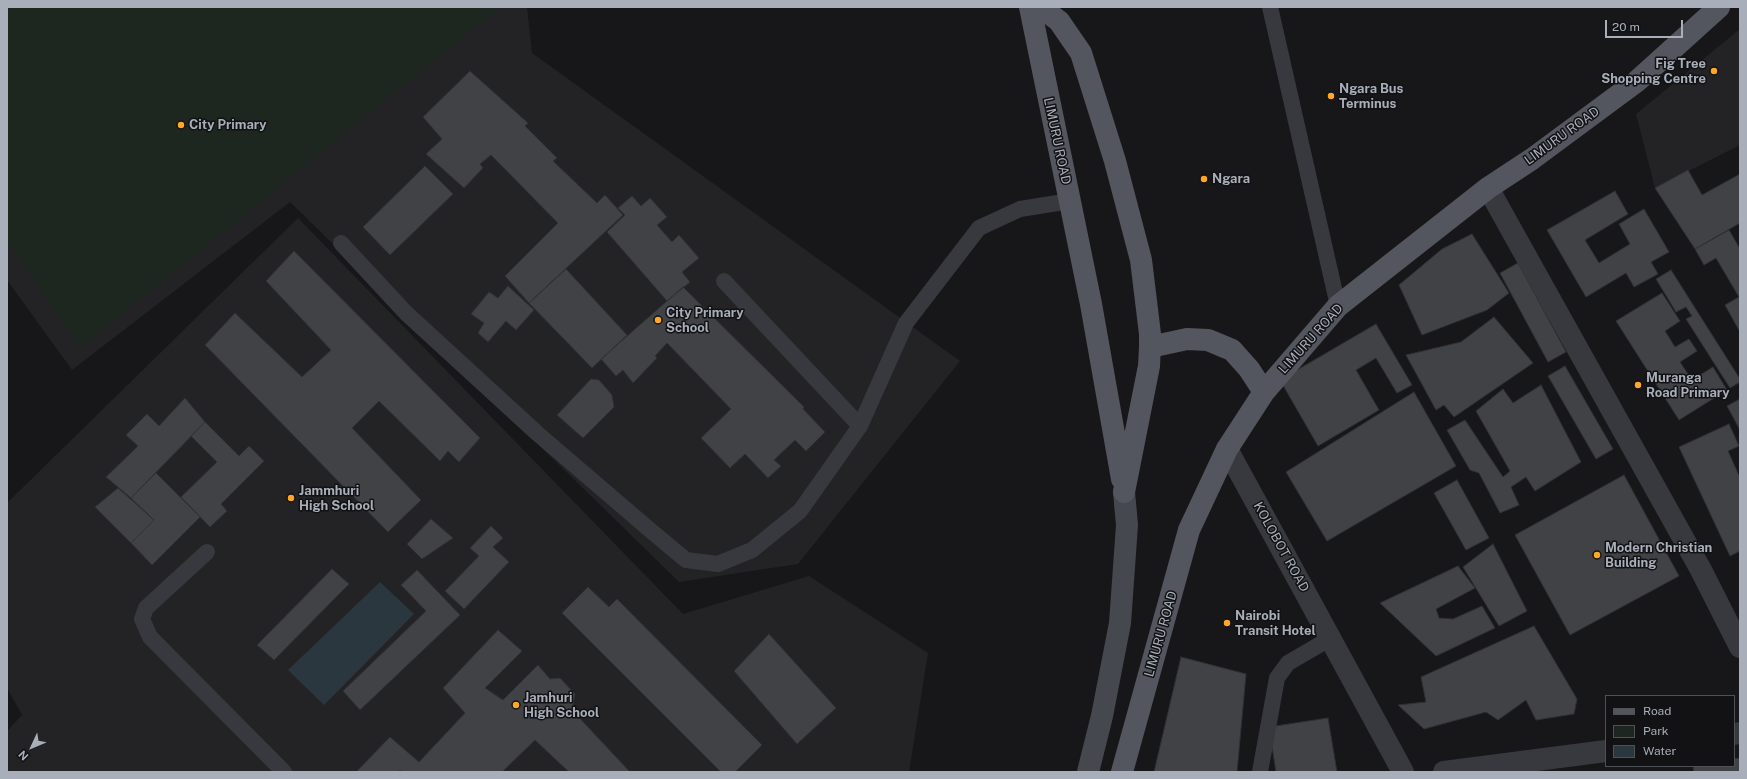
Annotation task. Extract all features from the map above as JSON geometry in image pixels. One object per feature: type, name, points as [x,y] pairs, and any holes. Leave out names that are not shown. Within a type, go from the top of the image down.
[{"type":"main road","name":"LIMURU ROAD","points":[[1030,7],[1091,304],[1124,492],[1127,525],[1120,623],[1102,716],[1088,772]]},
{"type":"main road","points":[[1040,7],[1060,21],[1081,53],[1115,161],[1141,260],[1150,334],[1149,366],[1124,492]]},
{"type":"main road","name":"LIMURU ROAD","points":[[1122,772],[1189,530],[1227,449],[1264,392],[1338,306],[1488,188],[1532,159],[1636,82],[1719,7]]},
{"type":"main road","points":[[1150,347],[1187,339],[1208,340],[1232,350],[1249,369],[1264,392]]},
{"type":"street","points":[[1488,188],[1702,570],[1740,647]]},
{"type":"street","name":"KOLOBOT ROAD","points":[[1227,449],[1403,772]]},
{"type":"street","points":[[1444,772],[1605,751]]},
{"type":"lane","points":[[1270,7],[1338,306]]},
{"type":"lane","points":[[341,244],[406,313],[538,434],[686,560],[718,564],[752,550],[800,511],[860,426],[906,323],[979,228],[1020,210],[1070,201]]},
{"type":"lane","points":[[724,281],[860,426]]},
{"type":"lane","points":[[207,552],[146,608],[142,619],[150,637],[284,772]]},
{"type":"lane","points":[[1260,772],[1277,678],[1288,663],[1331,638]]},
{"type":"shaded area","name":"City Primary School","points":[[7,7],[527,7],[532,53],[960,361],[798,564],[679,582],[290,202],[72,370],[7,280]]},
{"type":"shaded area","name":"Fig Tree Shopping Centre","points":[[1740,29],[1740,145],[1655,188],[1636,114]]},
{"type":"shaded area","name":"Jammhuri High School","points":[[298,218],[683,614],[809,576],[928,653],[909,772],[7,772],[7,731],[22,715],[7,688],[7,503]]},
{"type":"green space","name":"City Primary","points":[[7,7],[500,7],[81,347],[7,243]]},
{"type":"water","points":[[380,582],[414,614],[324,705],[288,670]]},
{"type":"building","points":[[470,71],[528,123],[525,126],[557,158],[553,161],[597,203],[605,195],[623,215],[529,303],[505,276],[558,223],[491,155],[480,164],[483,168],[464,188],[426,154],[442,139],[423,117]]},
{"type":"building","points":[[425,166],[453,194],[390,255],[363,227]]},
{"type":"building","points":[[1688,170],[1702,195],[1740,174],[1740,223],[1695,249],[1655,188]]},
{"type":"building","points":[[1615,191],[1628,214],[1585,240],[1599,263],[1630,244],[1619,224],[1644,209],[1669,252],[1651,262],[1658,274],[1634,287],[1626,273],[1586,297],[1547,230]]},
{"type":"building","points":[[632,196],[641,206],[650,198],[667,217],[657,225],[672,242],[679,235],[699,258],[682,272],[690,282],[667,301],[607,232],[625,215],[618,208]]},
{"type":"building","points":[[1729,230],[1740,249],[1740,332],[1725,305],[1739,297],[1716,258],[1704,265],[1695,249]]},
{"type":"building","points":[[1472,234],[1509,293],[1487,310],[1422,335],[1399,285],[1442,249]]},
{"type":"building","points":[[294,251],[480,438],[459,462],[448,451],[440,461],[379,401],[352,428],[421,500],[388,532],[205,345],[235,313],[302,377],[331,350],[266,281]]},
{"type":"building","points":[[1518,263],[1566,352],[1548,362],[1500,273]]},
{"type":"building","points":[[566,269],[627,335],[592,368],[529,303]]},
{"type":"building","points":[[1671,270],[1740,379],[1740,382],[1730,388],[1686,319],[1692,316],[1686,307],[1676,312],[1656,279]]},
{"type":"building","points":[[508,286],[534,310],[516,330],[506,321],[488,342],[478,333],[484,323],[471,314],[489,292],[498,298]]},
{"type":"building","points":[[683,287],[804,407],[803,409],[825,432],[806,451],[795,440],[774,460],[781,466],[768,478],[745,454],[730,468],[701,438],[731,409],[667,343],[655,356],[657,358],[633,383],[623,370],[616,376],[601,359]]},
{"type":"building","points":[[1662,293],[1680,321],[1665,331],[1675,347],[1689,339],[1697,351],[1680,362],[1692,380],[1713,367],[1727,390],[1679,420],[1616,321]]},
{"type":"building","points":[[1494,317],[1533,363],[1454,417],[1444,405],[1436,410],[1406,355],[1461,342]]},
{"type":"building","points":[[1376,324],[1412,385],[1397,393],[1376,358],[1356,370],[1379,410],[1318,446],[1280,380]]},
{"type":"building","points":[[1565,366],[1613,449],[1596,459],[1548,376]]},
{"type":"building","points":[[591,379],[599,380],[612,395],[614,407],[583,438],[557,415]]},
{"type":"building","points":[[1541,385],[1581,462],[1535,491],[1526,477],[1511,487],[1519,505],[1500,513],[1479,473],[1470,470],[1447,430],[1465,420],[1503,477],[1510,471],[1476,411],[1503,389],[1513,403]]},
{"type":"building","points":[[1414,392],[1456,466],[1327,541],[1286,472]]},
{"type":"building","points":[[185,398],[205,422],[131,498],[106,477],[138,446],[126,435],[147,414],[159,426]]},
{"type":"building","points":[[1740,399],[1740,430],[1727,406]]},
{"type":"building","points":[[205,422],[239,456],[249,446],[264,461],[221,504],[227,511],[210,527],[181,497],[217,462],[191,436]]},
{"type":"building","points":[[1729,424],[1739,446],[1728,451],[1740,478],[1740,551],[1730,556],[1679,447]]},
{"type":"building","points":[[156,473],[200,517],[152,565],[131,543],[154,520],[131,498]]},
{"type":"building","name":"Modern Christian Building","points":[[1624,475],[1679,576],[1570,635],[1515,535]]},
{"type":"building","points":[[1457,480],[1489,538],[1466,550],[1434,493]]},
{"type":"building","points":[[118,488],[154,520],[131,543],[95,507]]},
{"type":"building","points":[[431,519],[453,538],[422,559],[407,544]]},
{"type":"building","points":[[491,526],[503,538],[493,547],[509,562],[464,609],[445,591],[479,556],[470,548]]},
{"type":"building","points":[[1493,544],[1527,611],[1499,626],[1463,567]]},
{"type":"building","points":[[1458,566],[1475,588],[1436,609],[1439,618],[1453,619],[1482,606],[1495,628],[1436,656],[1380,603]]},
{"type":"building","points":[[332,569],[349,584],[274,660],[257,645]]},
{"type":"building","points":[[417,570],[460,615],[360,710],[343,691],[426,611],[401,585]]},
{"type":"building","points":[[588,587],[609,607],[617,599],[762,745],[735,772],[721,772],[562,613]]},
{"type":"building","points":[[1534,626],[1577,699],[1574,714],[1536,720],[1526,700],[1498,720],[1486,712],[1424,729],[1398,705],[1426,702],[1421,677]]},
{"type":"building","name":"Jamhuri High School","points":[[498,630],[522,651],[485,688],[503,700],[538,665],[550,679],[560,678],[575,694],[572,710],[630,772],[569,772],[535,740],[502,772],[402,772],[400,770],[399,772],[356,772],[390,737],[419,762],[465,713],[443,688]]},
{"type":"building","points":[[769,634],[836,708],[797,744],[734,671]]},
{"type":"building","points":[[1181,657],[1246,674],[1237,772],[1154,772]]},
{"type":"building","points":[[1328,718],[1337,772],[1276,772],[1269,727]]},
{"type":"building","points":[[1740,758],[1740,772],[1694,772],[1693,767],[1735,767],[1735,759]]},
{"type":"place","name":"Fig Tree Shopping Centre","points":[[1714,71]]},
{"type":"place","name":"Ngara Bus Terminus","points":[[1331,96]]},
{"type":"place","name":"City Primary","points":[[181,125]]},
{"type":"place","name":"Ngara","points":[[1204,179]]},
{"type":"place","name":"City Primary School","points":[[658,320]]},
{"type":"place","name":"Muranga Road Primary","points":[[1638,385]]},
{"type":"place","name":"Jammhuri High School","points":[[291,498]]},
{"type":"place","name":"Modern Christian Building","points":[[1597,555]]},
{"type":"place","name":"Nairobi Transit Hotel","points":[[1227,623]]},
{"type":"place","name":"Jamhuri High School","points":[[516,705]]}]
